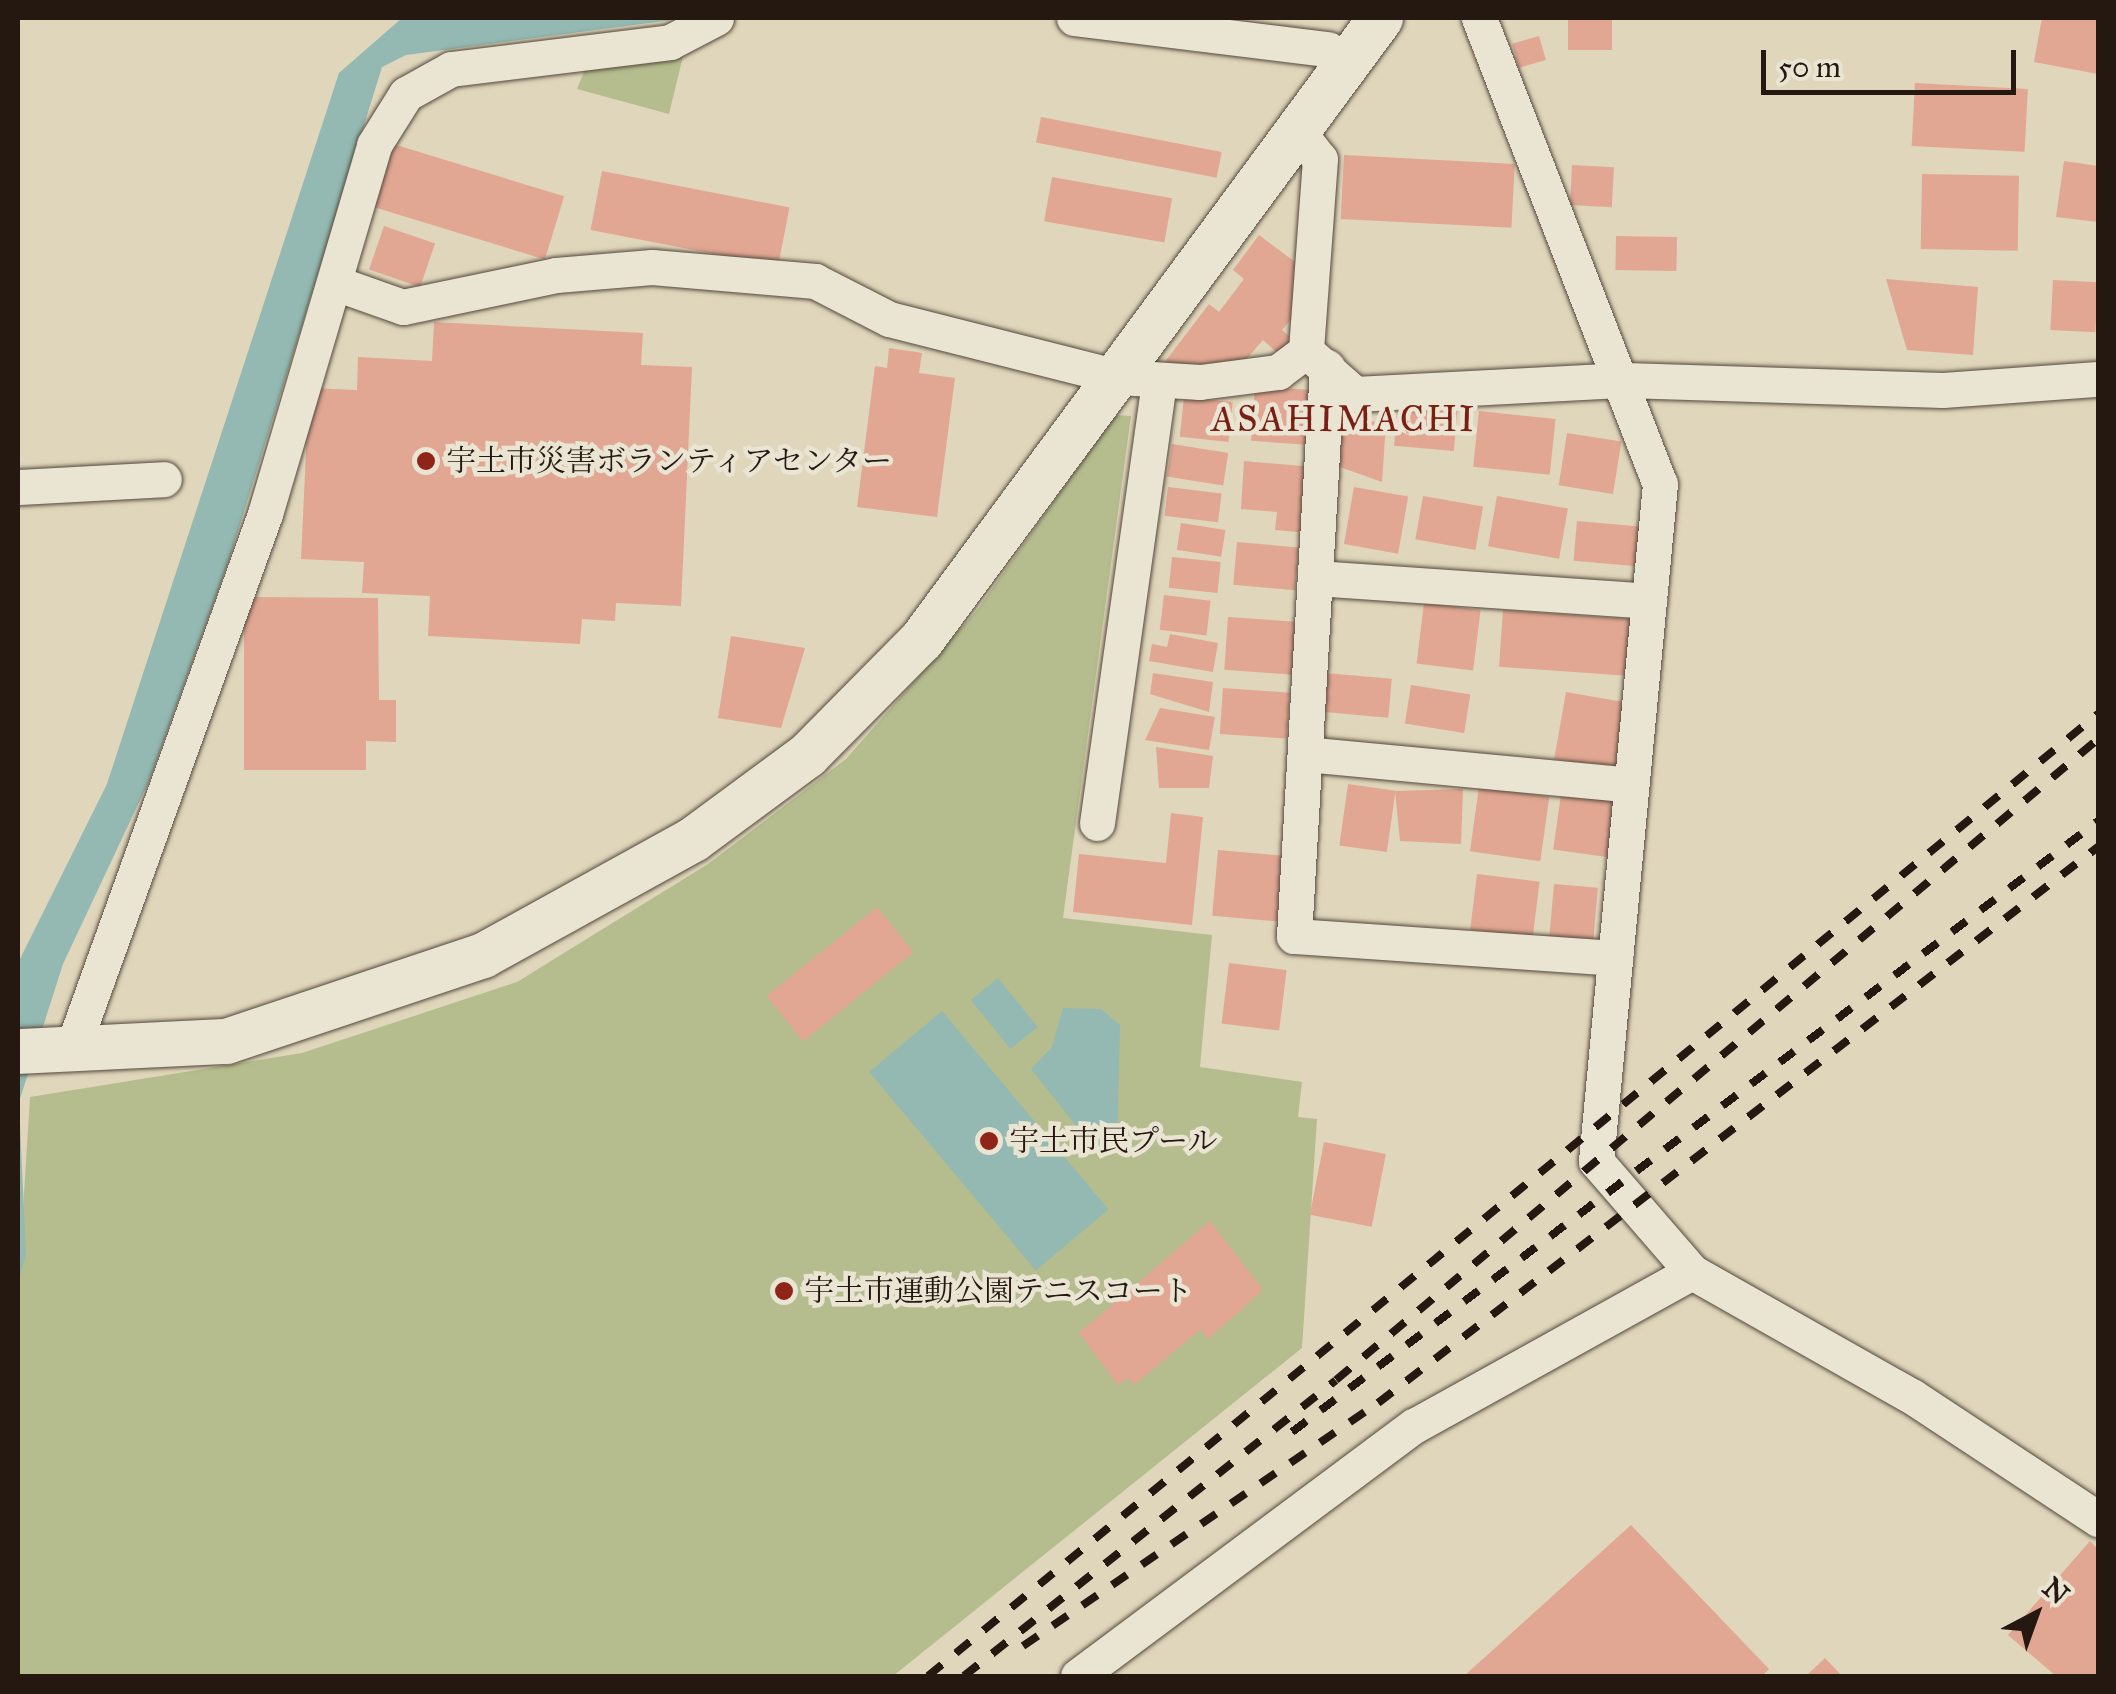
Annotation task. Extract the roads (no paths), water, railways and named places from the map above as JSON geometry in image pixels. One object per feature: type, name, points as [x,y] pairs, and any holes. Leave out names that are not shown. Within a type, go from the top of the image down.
[{"type":"street","points":[[716,18],[670,42],[451,68],[406,94],[374,145],[178,772],[40,1051],[226,1041],[384,990],[554,922],[692,838],[807,754],[921,640],[1139,378],[1298,130],[1335,43]]},
{"type":"street","points":[[1074,18],[1335,43],[1380,18]]},
{"type":"street","points":[[1479,18],[1625,380],[1660,484],[1596,1160],[1692,1272],[1913,1397],[2098,1519]]},
{"type":"street","points":[[1298,130],[1320,159],[1315,578],[1294,936],[1615,958]]},
{"type":"street","points":[[334,283],[403,307],[556,275],[652,268],[815,282],[889,319],[1139,378],[1278,372],[1316,360]]},
{"type":"street","points":[[1316,360],[1356,394],[1625,380],[1942,390],[2098,378]]},
{"type":"street","points":[[1097,823],[1139,378]]},
{"type":"street","points":[[18,487],[164,479]]},
{"type":"street","points":[[1315,578],[1648,601]]},
{"type":"street","points":[[1305,754],[1631,785]]},
{"type":"street","points":[[1078,1676],[1414,1426],[1692,1272]]},
{"type":"water","points":[[402,18],[687,18],[406,55],[382,67],[229,560],[149,781],[63,964],[19,1102],[26,1255],[18,1282],[18,963],[107,784],[339,73]]},
{"type":"water","points":[[998,978],[1038,1027],[1010,1049],[971,1000]]},
{"type":"water","points":[[1063,1008],[1101,1009],[1120,1025],[1117,1151],[1100,1156],[1031,1069],[1052,1047]]},
{"type":"water","name":"宇土市民プール","points":[[942,1011],[1108,1209],[1036,1270],[869,1072]]},
{"type":"railway","points":[[928,1676],[2098,714]]},
{"type":"railway","points":[[964,1676],[1336,1380],[2098,739]]},
{"type":"railway","points":[[1292,1432],[2098,821]]},
{"type":"railway","points":[[1023,1646],[1378,1403],[2098,847]]},
{"type":"place","name":"宇土市災害ボランティアセンター","points":[[426,461]]},
{"type":"place","name":"宇土市民プール","points":[[989,1141]]},
{"type":"place","name":"宇土市運動公園テニスコート","points":[[784,1291]]},
{"type":"district","name":"ASAHIMACHI","points":[[1344,420]]}]
